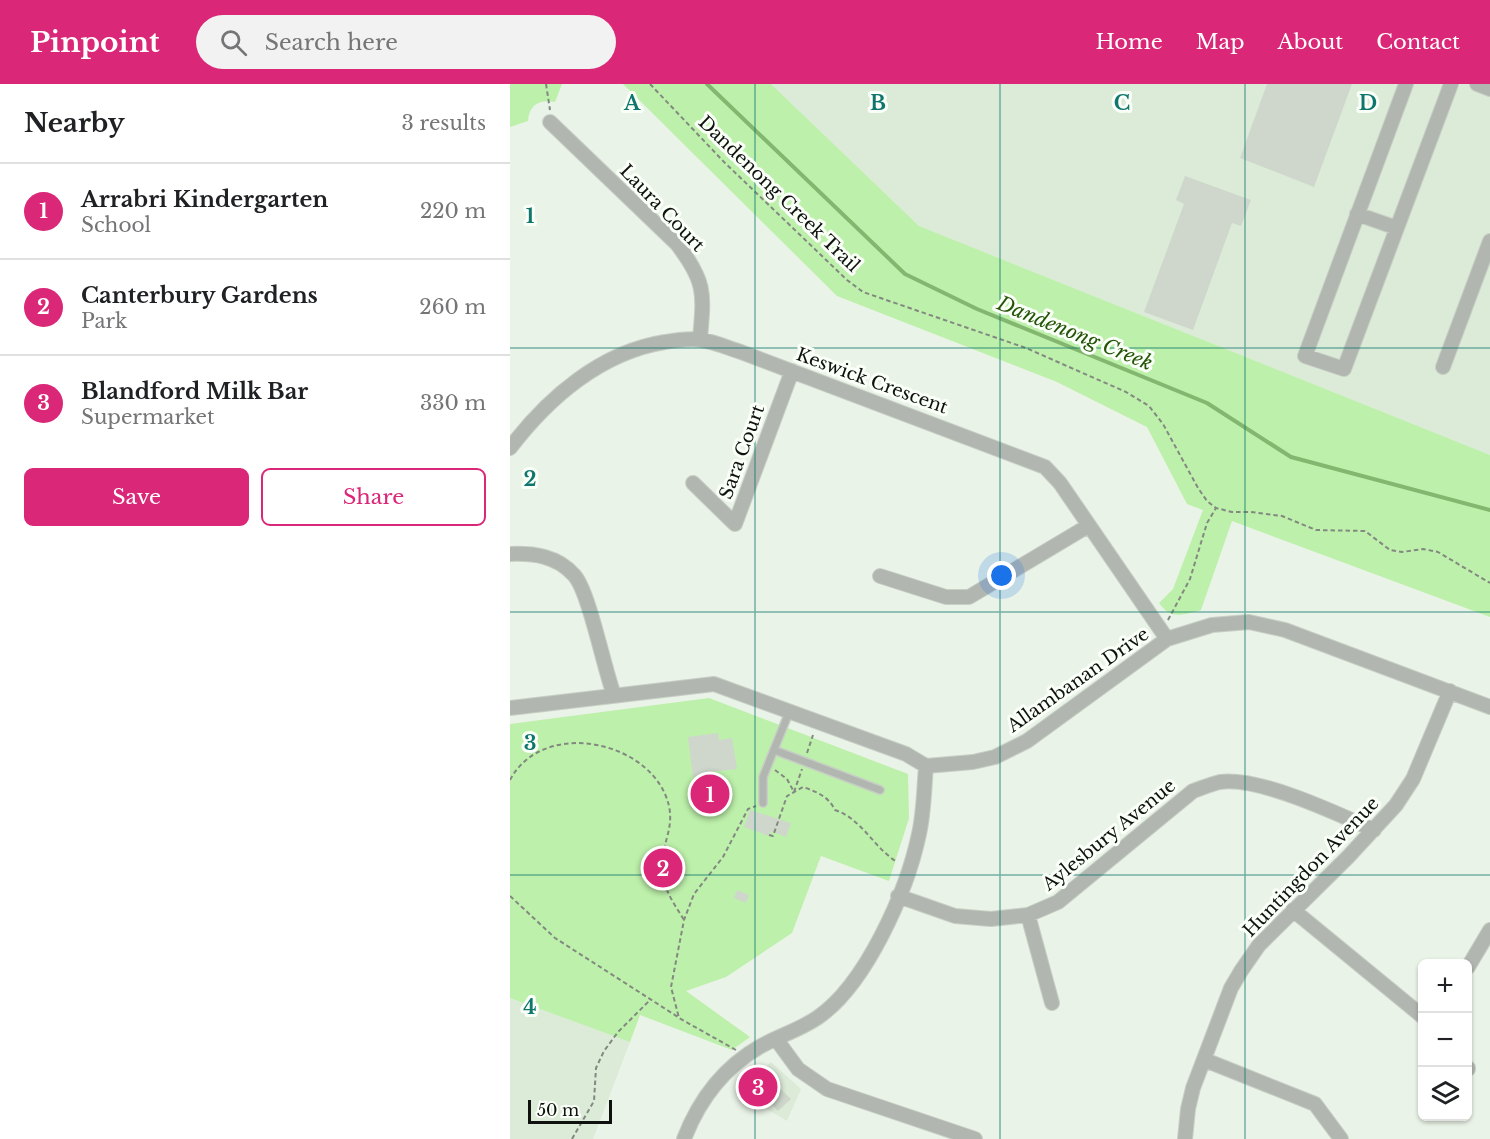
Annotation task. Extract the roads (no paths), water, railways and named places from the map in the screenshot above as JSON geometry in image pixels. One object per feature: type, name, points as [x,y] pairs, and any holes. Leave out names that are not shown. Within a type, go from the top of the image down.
[{"type":"street","points":[[1406,84],[1305,356],[1344,369],[1451,84]]},
{"type":"street","points":[[1477,84],[1490,89]]},
{"type":"street","name":"Laura Court","points":[[550,122],[677,244],[693,265],[703,290],[700,339]]},
{"type":"street","points":[[1358,214],[1397,228]]},
{"type":"street","points":[[1443,367],[1490,241]]},
{"type":"street","name":"Keswick Crescent","points":[[510,448],[565,391],[585,374],[608,361],[651,344],[700,339],[1045,466],[1060,483],[1167,639]]},
{"type":"street","name":"Sara Court","points":[[693,483],[735,524],[792,371]]},
{"type":"street","points":[[880,576],[945,597],[969,597],[1088,526]]},
{"type":"street","points":[[510,554],[529,554],[554,559],[575,576],[587,603],[614,695]]},
{"type":"street","name":"Allambanan Drive","points":[[926,766],[973,762],[1013,749],[1052,724],[1167,639],[1212,625],[1249,622],[1285,630],[1490,707]]},
{"type":"street","points":[[510,708],[714,684],[906,754],[926,766],[919,837],[898,896],[874,950],[854,984],[819,1017],[746,1056],[707,1094],[684,1139]]},
{"type":"street","name":"Huntingdon Avenue","points":[[1185,1139],[1188,1109],[1241,971],[1259,945],[1374,830],[1413,779],[1450,691]]},
{"type":"street","name":"Aylesbury Avenue","points":[[898,896],[955,916],[991,919],[1028,915],[1058,902],[1194,791],[1220,782],[1244,782],[1278,792],[1374,830]]},
{"type":"street","points":[[1293,910],[1418,1013]]},
{"type":"street","points":[[1028,915],[1052,1003]]},
{"type":"street","points":[[1472,959],[1490,930]]},
{"type":"street","points":[[776,1039],[798,1069],[827,1089],[975,1139]]},
{"type":"street","points":[[1205,1060],[1315,1104],[1341,1139]]},
{"type":"lane","points":[[763,803],[763,777],[790,710]]},
{"type":"lane","points":[[774,750],[880,790]]},
{"type":"waterway","name":"Dandenong Creek","points":[[707,84],[905,274],[977,309],[1207,403],[1291,457],[1490,510]]},
{"type":"place","name":"Arrabri Kindergarten","points":[[710,794]]},
{"type":"place","name":"Canterbury Gardens","points":[[663,868]]},
{"type":"place","name":"Blandford Milk Bar","points":[[758,1087]]}]
